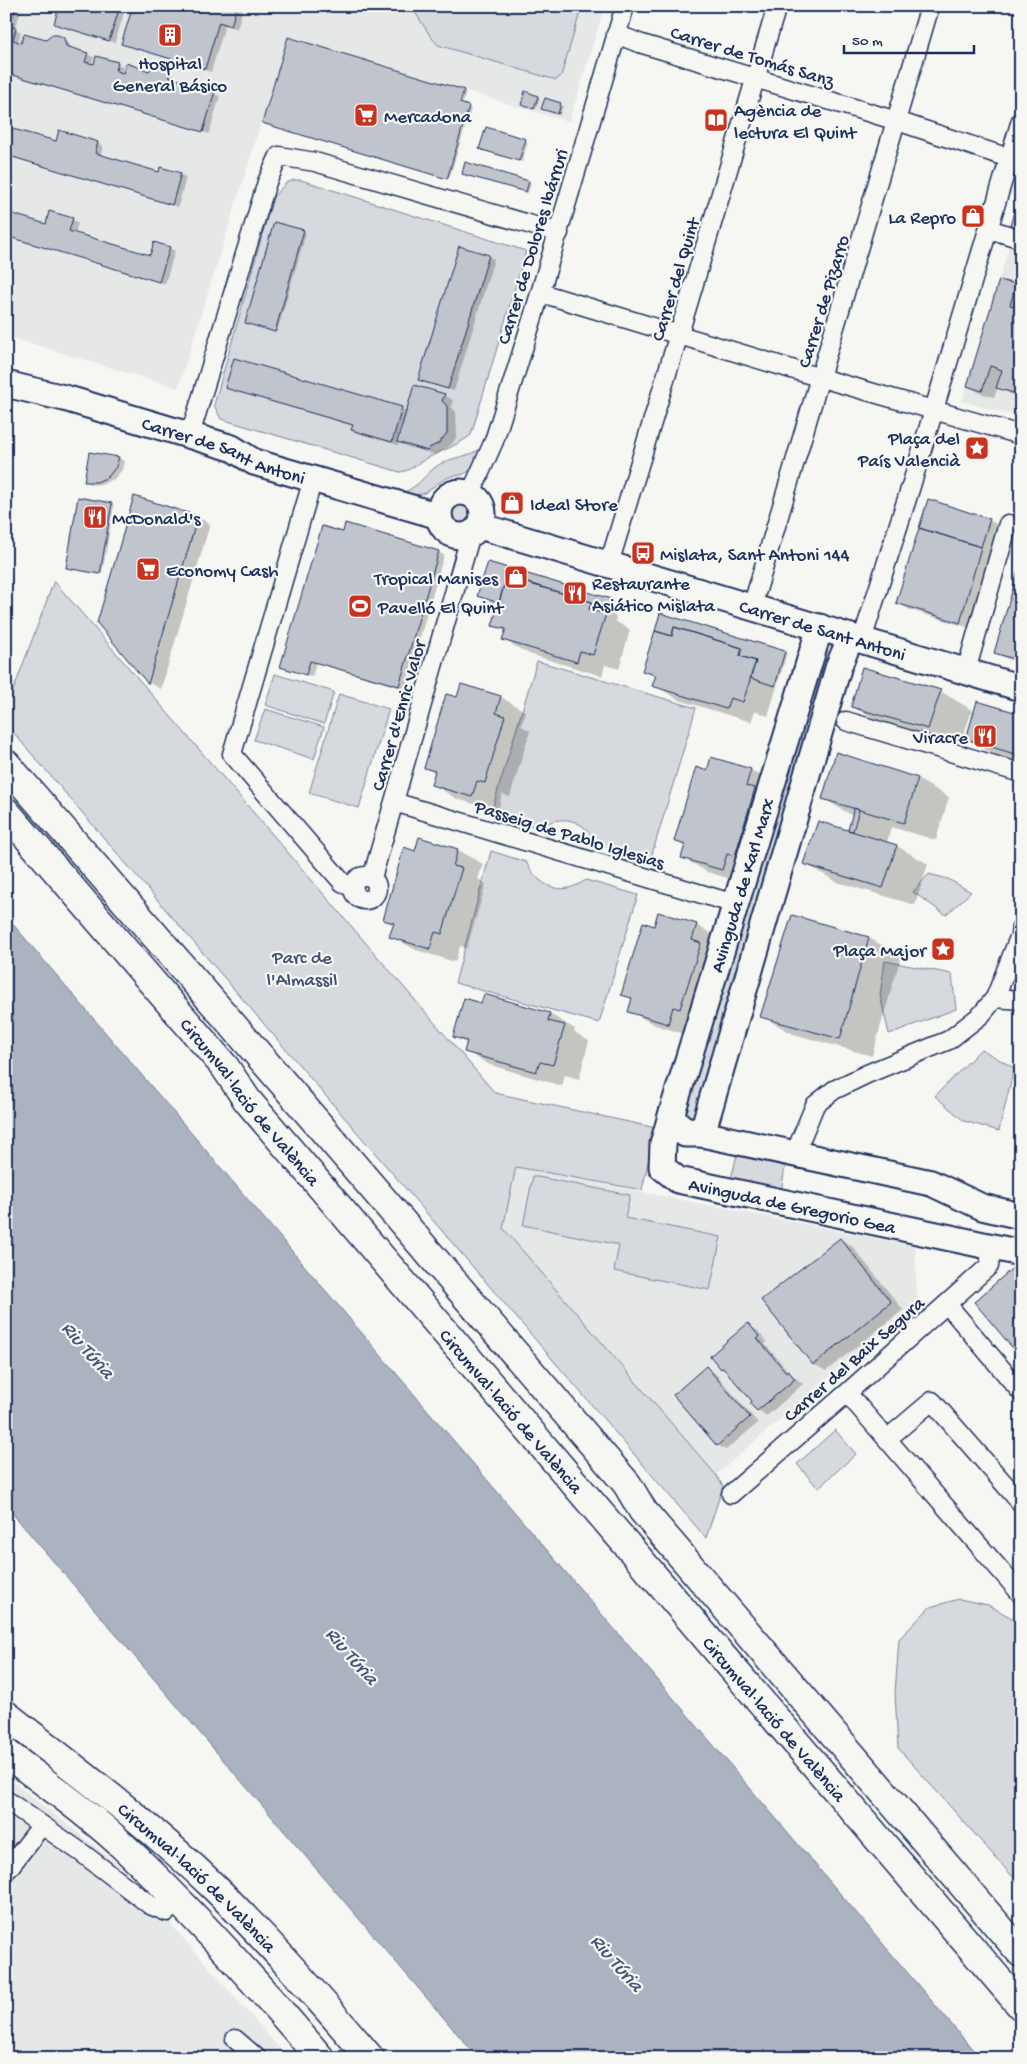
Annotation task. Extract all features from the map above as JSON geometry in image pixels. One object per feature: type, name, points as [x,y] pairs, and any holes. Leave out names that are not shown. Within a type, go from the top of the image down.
[{"type":"highway","name":"Circumval·lació de València","points":[[6,764],[283,1082],[627,1484],[643,1511],[1021,1953]]},
{"type":"highway","name":"Circumval·lació de València","points":[[6,812],[226,1067],[248,1100],[1021,2006]]},
{"type":"highway","points":[[226,1067],[256,1089],[321,1163],[427,1268],[620,1490],[643,1511]]},
{"type":"highway","name":"Circumval·lació de València","points":[[6,1715],[146,1825],[214,1887],[300,1975],[370,2058]]},
{"type":"highway","name":"Circumval·lació de València","points":[[6,1753],[128,1851],[186,1908],[271,2000],[320,2058]]},
{"type":"street","name":"Carrer de Dolores Ibárruri","points":[[470,495],[494,441],[541,293],[625,6]]},
{"type":"street","name":"Carrer del Quint","points":[[608,564],[680,334],[777,6]]},
{"type":"street","name":"Carrer de Pizarro","points":[[752,607],[898,121],[930,6]]},
{"type":"street","name":"Carrer de Tomás Sanz","points":[[616,34],[639,43],[898,121],[1015,160]]},
{"type":"street","points":[[857,639],[934,410],[989,230],[1015,160],[1021,120]]},
{"type":"street","points":[[190,435],[267,182],[280,156],[315,162],[559,233]]},
{"type":"street","points":[[989,230],[1021,239]]},
{"type":"street","points":[[541,293],[821,378],[1021,435]]},
{"type":"street","name":"Carrer de Sant Antoni","points":[[6,384],[68,399],[190,435],[232,448],[254,462],[439,516]]},
{"type":"street","name":"Carrer d'Enric Valor","points":[[313,479],[232,754],[342,882],[354,888],[355,881],[361,877],[369,876],[372,878],[475,530]]},
{"type":"street","points":[[452,494],[470,495],[476,498],[482,510],[475,530],[464,536],[450,533],[444,529],[439,516],[442,503],[452,494]]},
{"type":"street","points":[[966,671],[1008,524]]},
{"type":"street","name":"Carrer de Sant Antoni","points":[[475,530],[608,564],[1021,688]]},
{"type":"street","name":"Avinguda de Karl Marx","points":[[663,1144],[820,627]]},
{"type":"street","name":"Avinguda de Karl Marx","points":[[702,1134],[840,665],[857,639]]},
{"type":"street","points":[[846,721],[1021,773]]},
{"type":"street","name":"Passeig de Pablo Iglesias","points":[[394,802],[735,904]]},
{"type":"street","points":[[798,1146],[815,1105],[834,1090],[867,1074],[950,1040],[981,1015],[995,998],[1020,935],[1021,927]]},
{"type":"street","points":[[995,998],[1021,1000]]},
{"type":"street","points":[[671,1116],[682,1128],[702,1134],[931,1183],[982,1207],[1021,1216]]},
{"type":"street","points":[[663,1144],[683,1134],[702,1134]]},
{"type":"street","name":"Avinguda de Gregorio Gea","points":[[663,1144],[662,1166],[678,1180],[1021,1253]]},
{"type":"street","name":"Carrer del Baix Segura","points":[[731,1494],[989,1266],[992,1247]]},
{"type":"street","points":[[947,1304],[1021,1392]]},
{"type":"street","points":[[847,1393],[1021,1594]]},
{"type":"street","points":[[887,1439],[932,1401],[1021,1503]]},
{"type":"street","points":[[6,1800],[82,1853],[150,1905],[167,1912]]},
{"type":"street","points":[[6,1868],[8,1869],[42,1825]]},
{"type":"street","points":[[234,2039],[257,2058]]},
{"type":"shaded area","points":[[6,6],[605,6],[569,122],[288,37],[178,388],[6,336]]},
{"type":"shaded area","points":[[1011,241],[1021,244],[1021,418],[962,401]]},
{"type":"shaded area","points":[[515,1167],[915,1246],[917,1300],[716,1475],[503,1228]]},
{"type":"shaded area","points":[[6,1776],[120,1866],[288,2058],[6,2058]]},
{"type":"green space","points":[[411,6],[582,6],[561,76],[556,80],[438,45]]},
{"type":"green space","points":[[301,180],[526,251],[471,435],[406,471],[400,472],[221,419],[214,405],[273,197],[286,183]]},
{"type":"green space","points":[[481,448],[474,465],[468,472],[447,478],[423,494],[402,493],[414,487],[440,464],[471,454]]},
{"type":"green space","points":[[461,499],[467,500],[475,508],[475,520],[467,528],[461,529],[455,528],[447,520],[446,514],[447,508],[455,500]]},
{"type":"green space","name":"Parc de l'Almassil","points":[[54,581],[495,1093],[656,1128],[642,1190],[516,1167],[503,1228],[716,1475],[723,1486],[706,1538],[6,724],[6,710]]},
{"type":"green space","points":[[537,661],[696,708],[650,861],[595,843],[585,828],[572,821],[555,821],[539,828],[491,813]]},
{"type":"green space","points":[[813,667],[834,673],[696,1120],[677,1114]]},
{"type":"green space","points":[[275,674],[334,692],[324,724],[265,705]]},
{"type":"green space","points":[[339,694],[389,709],[359,808],[309,793]]},
{"type":"green space","points":[[265,709],[324,727],[314,759],[254,740]]},
{"type":"green space","points":[[491,851],[526,862],[538,878],[552,887],[568,888],[586,880],[638,895],[599,1023],[455,983]]},
{"type":"green space","points":[[929,874],[948,879],[971,892],[946,915],[913,892]]},
{"type":"green space","points":[[885,961],[952,974],[956,1009],[889,1034],[880,995]]},
{"type":"green space","points":[[981,1049],[1014,1068],[999,1131],[964,1121],[935,1096]]},
{"type":"green space","points":[[737,1155],[785,1166],[781,1193],[730,1182]]},
{"type":"green space","points":[[533,1176],[630,1195],[625,1218],[721,1237],[710,1290],[614,1271],[619,1245],[523,1225]]},
{"type":"green space","points":[[835,1430],[856,1454],[818,1488],[797,1464]]},
{"type":"green space","points":[[959,1599],[988,1605],[1021,1623],[1021,1886],[898,1748],[895,1693],[899,1639],[930,1607]]},
{"type":"water","name":"Riu Túria","points":[[6,916],[980,2058],[478,2058],[6,1506]]},
{"type":"building","points":[[6,6],[16,6],[10,26],[16,28],[13,40],[21,43],[24,34],[46,40],[52,35],[58,35],[64,38],[66,46],[88,53],[85,62],[94,64],[96,56],[118,62],[116,71],[123,73],[126,63],[149,71],[154,66],[161,65],[167,69],[169,77],[215,91],[203,132],[6,73]]},
{"type":"building","name":"Hospital General Básico","points":[[59,6],[120,6],[109,41],[54,24]]},
{"type":"building","name":"Hospital General Básico","points":[[133,6],[237,6],[231,26],[219,22],[205,69],[121,44]]},
{"type":"building","points":[[366,6],[379,6],[378,10]]},
{"type":"building","name":"Mercadona","points":[[288,37],[464,90],[460,103],[469,106],[447,179],[262,123]]},
{"type":"building","points":[[525,91],[538,96],[534,109],[521,105]]},
{"type":"building","points":[[545,98],[561,103],[558,114],[541,109]]},
{"type":"building","points":[[6,127],[56,141],[59,130],[98,142],[95,153],[159,172],[160,167],[181,173],[172,205],[6,155]]},
{"type":"building","points":[[486,127],[526,139],[519,161],[479,149]]},
{"type":"building","points":[[465,162],[529,181],[526,192],[462,174]]},
{"type":"building","points":[[1021,190],[1021,233],[1009,229]]},
{"type":"building","points":[[49,211],[73,218],[69,231],[150,255],[154,242],[170,247],[159,282],[6,236],[6,212],[46,224]]},
{"type":"building","points":[[274,222],[304,230],[275,332],[245,323]]},
{"type":"building","points":[[459,246],[489,255],[448,389],[418,380]]},
{"type":"building","points":[[999,280],[1016,284],[1010,305],[1018,307],[1021,298],[1021,395],[996,388],[1002,370],[990,366],[982,391],[967,386]]},
{"type":"building","points":[[234,358],[402,407],[392,442],[351,430],[353,425],[225,388]]},
{"type":"building","points":[[414,385],[445,394],[442,401],[447,406],[447,433],[439,443],[429,448],[428,451],[397,442]]},
{"type":"building","points":[[89,452],[119,457],[116,467],[108,477],[97,482],[84,482]]},
{"type":"building","name":"Economy Cash","points":[[134,496],[198,516],[148,684],[97,623]]},
{"type":"building","points":[[78,497],[112,503],[100,574],[66,568]]},
{"type":"building","points":[[928,499],[990,519],[981,547],[919,528]]},
{"type":"building","name":"Pavelló El Quint","points":[[345,523],[439,551],[399,686],[310,661],[306,675],[280,667],[322,526],[343,532]]},
{"type":"building","points":[[919,528],[981,547],[960,623],[896,603]]},
{"type":"building","points":[[488,562],[611,599],[606,614],[589,609],[592,602],[524,582],[521,590],[504,585],[499,603],[477,596]]},
{"type":"building","points":[[1021,564],[1021,661],[994,653]]},
{"type":"building","points":[[524,582],[592,602],[589,609],[606,614],[593,655],[580,651],[577,662],[502,640],[506,629],[492,626],[504,585],[521,590]]},
{"type":"building","points":[[660,613],[785,651],[775,686],[750,678],[756,661],[740,656],[742,648],[674,627],[672,636],[655,631]]},
{"type":"building","points":[[674,627],[742,648],[740,656],[756,661],[743,702],[730,698],[726,709],[652,686],[656,675],[642,671],[655,631],[672,636]]},
{"type":"building","points":[[862,667],[941,690],[928,729],[851,707]]},
{"type":"building","points":[[461,684],[501,696],[496,713],[505,716],[485,783],[477,781],[472,797],[431,785],[435,771],[424,768],[446,694],[457,697]]},
{"type":"building","points":[[977,701],[1021,714],[1021,756],[966,739]]},
{"type":"building","points":[[836,752],[918,778],[904,823],[822,799]]},
{"type":"building","points":[[711,757],[751,769],[746,786],[755,788],[735,856],[727,854],[722,870],[681,858],[685,845],[674,841],[696,767],[707,771]]},
{"type":"building","points":[[854,808],[859,810],[853,831],[848,830]]},
{"type":"building","points":[[818,821],[897,845],[883,888],[803,864]]},
{"type":"building","points":[[419,837],[458,849],[453,866],[462,868],[442,934],[435,932],[430,949],[389,937],[394,923],[383,920],[404,847],[415,851]]},
{"type":"building","points":[[658,912],[697,924],[692,940],[701,943],[680,1009],[673,1007],[668,1024],[628,1012],[632,998],[621,995],[643,922],[654,926]]},
{"type":"building","points":[[792,915],[869,937],[840,1039],[760,1017]]},
{"type":"building","points":[[484,994],[550,1013],[548,1021],[565,1025],[553,1065],[540,1062],[536,1072],[464,1052],[467,1041],[453,1037],[464,998],[481,1003]]},
{"type":"building","points":[[840,1238],[891,1302],[813,1365],[761,1300]]},
{"type":"building","points":[[1016,1265],[1021,1266],[1021,1302],[1018,1305],[1021,1307],[1021,1358],[974,1302]]},
{"type":"building","points":[[748,1323],[759,1336],[757,1338],[786,1372],[788,1370],[795,1379],[757,1411],[750,1404],[752,1401],[710,1356]]},
{"type":"building","points":[[706,1366],[750,1417],[717,1446],[673,1395]]},
{"type":"place","name":"Hospital General Básico","points":[[170,35]]},
{"type":"place","name":"Mercadona","points":[[366,115]]},
{"type":"place","name":"Agència de lectura El Quint","points":[[716,120]]},
{"type":"place","name":"La Repro","points":[[973,216]]},
{"type":"place","name":"Plaça del País Valencià","points":[[977,448]]},
{"type":"place","name":"Ideal Store","points":[[512,503]]},
{"type":"place","name":"McDonald's","points":[[95,517]]},
{"type":"place","name":"Mislata, Sant Antoni 144","points":[[643,553]]},
{"type":"place","name":"Economy Cash","points":[[148,569]]},
{"type":"place","name":"Tropical Manises","points":[[516,577]]},
{"type":"place","name":"Restaurante Asiático Mislata","points":[[575,593]]},
{"type":"place","name":"Pavelló El Quint","points":[[360,606]]},
{"type":"place","name":"Viracre","points":[[985,736]]},
{"type":"place","name":"Plaça Major","points":[[943,949]]}]
